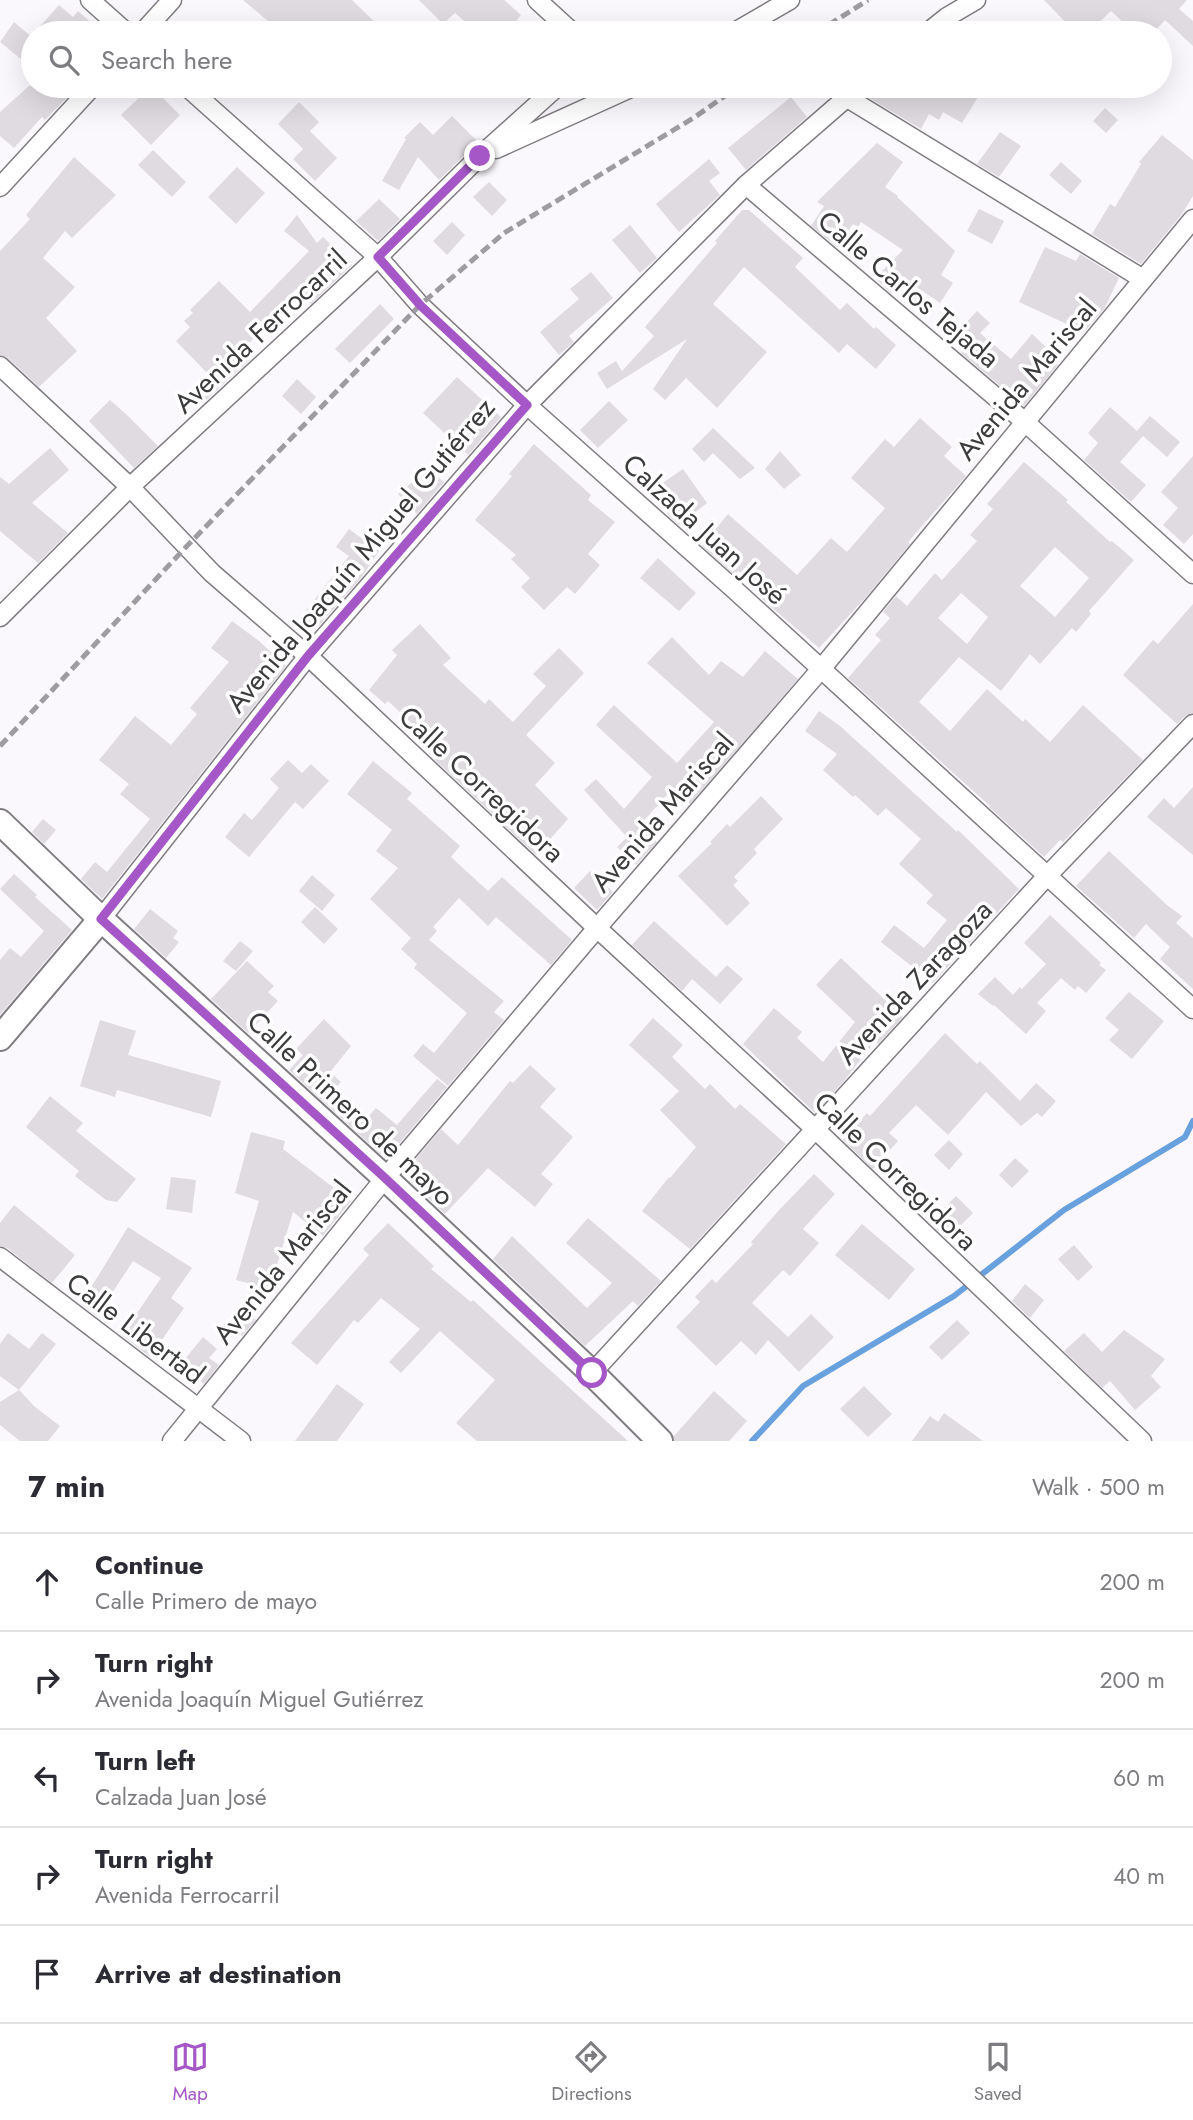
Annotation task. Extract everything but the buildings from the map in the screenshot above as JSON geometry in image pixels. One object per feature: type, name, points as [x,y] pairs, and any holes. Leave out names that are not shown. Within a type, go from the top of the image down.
[{"type":"street","points":[[90,0],[114,21]]},
{"type":"street","points":[[153,21],[172,0]]},
{"type":"street","points":[[537,0],[560,21]]},
{"type":"street","points":[[754,21],[790,0]]},
{"type":"street","points":[[942,21],[976,0]]},
{"type":"street","points":[[0,187],[82,98]]},
{"type":"street","name":"Calzada Juan José","points":[[199,98],[378,257],[421,306],[527,405],[1193,1009]]},
{"type":"street","name":"Avenida Ferrocarril","points":[[0,617],[130,487],[545,98]]},
{"type":"street","points":[[480,156],[608,98]]},
{"type":"street","name":"Avenida Joaquín Miguel Gutiérrez","points":[[0,1038],[101,919],[308,656],[527,405],[746,185],[845,98]]},
{"type":"street","points":[[848,98],[1143,279]]},
{"type":"street","name":"Calle Carlos Tejada","points":[[746,185],[1025,422],[1193,574]]},
{"type":"street","name":"Avenida Mariscal","points":[[172,1441],[385,1178],[821,669],[1193,219]]},
{"type":"street","name":"Calle Corregidora","points":[[0,366],[130,487],[212,573],[308,656],[815,1129],[1142,1441]]},
{"type":"street","name":"Avenida Zaragoza","points":[[592,1373],[1047,876],[1193,724]]},
{"type":"street","name":"Calle Primero de mayo","points":[[0,821],[101,919],[385,1178],[592,1373],[658,1440]]},
{"type":"street","name":"Calle Libertad","points":[[0,1257],[241,1441]]},
{"type":"waterway","points":[[752,1441],[803,1386],[954,1296],[1064,1210],[1185,1137],[1193,1121]]},
{"type":"railway","points":[[835,21],[868,0]]},
{"type":"railway","points":[[0,746],[186,547],[420,305],[504,233],[722,98]]},
{"type":"route","points":[[480,156],[378,257],[421,306],[527,405],[308,656],[101,919],[385,1178],[592,1373]]}]
